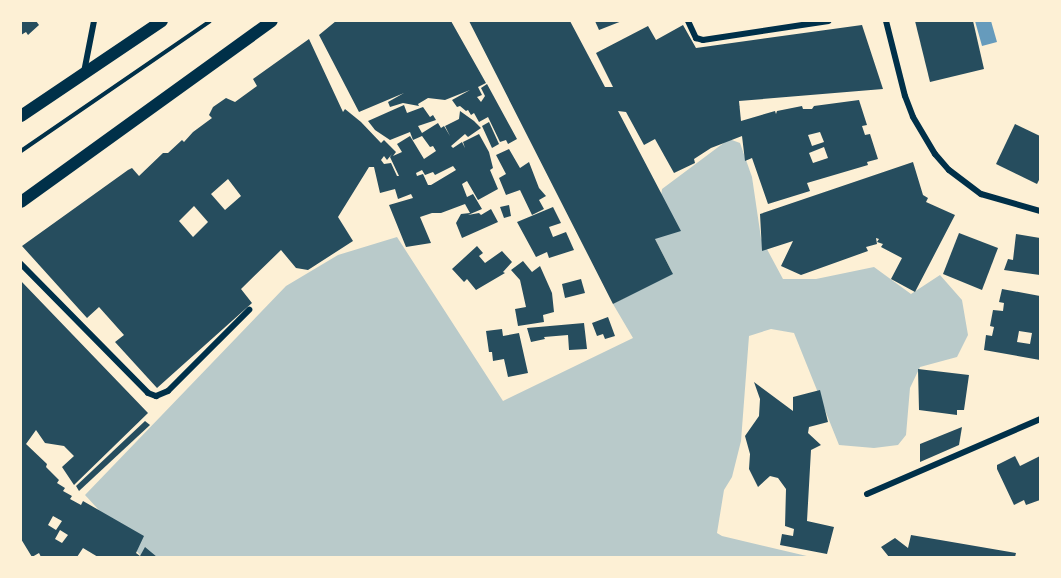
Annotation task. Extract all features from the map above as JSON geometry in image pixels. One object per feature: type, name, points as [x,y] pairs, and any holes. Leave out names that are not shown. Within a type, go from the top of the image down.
[{"type":"main road","points":[[21,116],[162,21]]},
{"type":"main road","points":[[21,202],[272,21]]},
{"type":"street","points":[[84,72],[94,21]]},
{"type":"street","points":[[688,21],[696,38],[703,40],[829,21]]},
{"type":"street","points":[[886,21],[905,96],[913,117],[935,154],[949,170],[981,194],[1040,212]]},
{"type":"street","points":[[21,264],[148,393],[156,396],[168,391],[249,310]]},
{"type":"street","points":[[867,494],[1040,419]]},
{"type":"path","points":[[21,152],[210,21]]},
{"type":"shaded area","points":[[729,139],[740,143],[752,177],[761,238],[783,279],[816,279],[874,267],[911,294],[940,275],[962,300],[968,335],[957,357],[920,367],[910,388],[906,435],[898,445],[874,448],[839,445],[794,333],[771,329],[749,336],[741,441],[732,477],[724,490],[717,533],[811,557],[142,557],[85,495],[286,286],[338,255],[397,237],[503,401],[633,338],[613,304],[672,272],[655,239],[662,189]]},
{"type":"water","points":[[975,21],[991,21],[997,42],[982,46]]},
{"type":"building","points":[[21,21],[36,21],[39,25],[28,35],[26,32],[21,35]]},
{"type":"building","points":[[336,21],[451,21],[486,83],[478,87],[482,95],[477,97],[481,102],[485,96],[481,88],[487,84],[517,139],[508,144],[506,140],[500,142],[488,117],[479,122],[474,113],[471,115],[468,110],[457,107],[452,100],[470,90],[445,100],[428,98],[418,104],[419,106],[403,103],[390,107],[388,102],[404,93],[359,112],[319,35]]},
{"type":"building","points":[[469,21],[570,21],[605,87],[613,87],[596,53],[648,26],[656,40],[683,25],[696,48],[862,25],[883,89],[739,101],[741,121],[802,106],[803,109],[812,109],[814,106],[859,100],[867,125],[862,126],[865,135],[870,134],[878,159],[867,162],[868,165],[807,183],[810,191],[768,204],[752,158],[745,161],[742,136],[711,148],[694,159],[695,163],[674,173],[655,139],[644,145],[626,112],[618,111],[681,231],[655,239],[673,274],[613,304]],"holes":[[[820,132],[824,142],[812,146],[808,135]],[[824,147],[828,158],[813,163],[809,153]]]},
{"type":"building","points":[[595,21],[622,21],[599,30]]},
{"type":"building","points":[[915,21],[973,21],[984,69],[930,82]]},
{"type":"building","points":[[309,39],[343,112],[345,109],[361,122],[381,143],[384,140],[396,152],[393,156],[402,152],[397,144],[410,136],[424,159],[436,151],[422,136],[413,140],[410,132],[390,140],[375,130],[368,121],[404,105],[407,113],[423,107],[430,117],[433,115],[436,120],[418,126],[422,133],[438,123],[441,128],[444,126],[450,136],[445,126],[459,119],[460,111],[481,128],[468,137],[465,134],[451,146],[453,148],[462,142],[465,148],[463,142],[479,134],[489,152],[493,168],[490,170],[498,189],[478,200],[467,181],[462,184],[467,197],[473,194],[482,209],[468,215],[479,213],[481,215],[491,209],[498,222],[462,238],[456,223],[461,214],[470,213],[465,204],[441,213],[420,217],[431,243],[406,247],[389,205],[413,198],[411,194],[398,199],[395,189],[380,193],[374,167],[369,167],[338,217],[353,241],[308,270],[296,268],[281,250],[241,289],[252,303],[157,388],[115,342],[124,335],[99,307],[87,318],[22,246],[128,170],[132,168],[139,176],[163,153],[168,153],[182,140],[184,142],[212,118],[209,115],[213,107],[226,98],[235,102],[257,86],[253,79]],"holes":[[[392,154],[390,157],[399,176],[391,163],[384,164],[381,160],[384,156],[387,160]],[[453,166],[456,170],[431,185],[428,185],[423,174],[417,176],[416,173],[422,170],[425,175],[433,172],[435,175]],[[228,179],[241,196],[225,210],[211,194]],[[194,206],[208,222],[193,237],[179,221]]]},
{"type":"building","points":[[489,122],[499,144],[492,148],[482,126]]},
{"type":"building","points":[[1015,124],[1040,136],[1040,178],[1037,184],[996,164]]},
{"type":"building","points":[[509,149],[520,168],[529,162],[539,188],[546,196],[539,200],[544,209],[532,215],[520,190],[506,195],[499,178],[506,174],[496,155]]},
{"type":"building","points":[[913,162],[923,195],[928,198],[926,202],[955,215],[915,292],[891,279],[902,258],[881,247],[883,244],[877,242],[879,239],[876,238],[877,244],[866,247],[868,251],[801,275],[781,266],[793,241],[762,251],[760,214]]},
{"type":"building","points":[[509,205],[511,216],[504,218],[500,207]]},
{"type":"building","points":[[553,207],[561,223],[549,227],[553,237],[566,232],[574,250],[549,258],[547,252],[536,257],[517,222]]},
{"type":"building","points":[[959,233],[998,248],[982,290],[943,274]]},
{"type":"building","points":[[1016,234],[1040,238],[1040,275],[1004,270],[1008,259],[1013,260]]},
{"type":"building","points":[[477,246],[483,253],[479,256],[485,263],[502,251],[512,262],[503,272],[505,273],[476,290],[467,279],[464,282],[452,269]]},
{"type":"building","points":[[523,261],[532,272],[540,266],[552,293],[554,312],[543,315],[544,322],[518,326],[515,309],[526,307],[520,280],[511,270]]},
{"type":"building","points":[[581,279],[585,293],[565,298],[562,284]]},
{"type":"building","points":[[21,281],[148,413],[74,485],[62,467],[74,456],[64,446],[45,443],[36,430],[26,444],[47,464],[46,467],[59,480],[57,483],[65,488],[63,491],[72,496],[70,499],[81,505],[83,501],[144,536],[136,553],[140,556],[145,547],[157,557],[98,557],[83,548],[77,557],[41,557],[39,553],[32,557],[21,539]],"holes":[[[53,516],[62,521],[56,530],[48,525]],[[60,530],[68,535],[62,543],[55,539]]]},
{"type":"building","points":[[1002,289],[1040,296],[1040,360],[984,350],[986,335],[992,336],[994,327],[990,326],[993,310],[1003,311],[1004,303],[999,302]],"holes":[[[1019,331],[1032,333],[1030,344],[1017,342]]]},
{"type":"building","points":[[608,317],[615,336],[605,339],[603,334],[597,336],[592,323]]},
{"type":"building","points":[[584,323],[587,349],[569,350],[568,335],[544,337],[545,339],[531,342],[527,328]]},
{"type":"building","points":[[502,329],[503,336],[519,333],[528,373],[508,377],[504,359],[493,361],[492,352],[489,352],[486,331]]},
{"type":"building","points":[[918,369],[969,375],[964,410],[957,410],[957,415],[919,410]]},
{"type":"building","points":[[754,382],[793,411],[793,397],[820,390],[828,422],[809,427],[808,433],[821,445],[811,450],[807,521],[834,527],[827,554],[780,545],[782,534],[793,536],[794,529],[785,526],[786,489],[778,478],[770,476],[758,487],[749,469],[750,454],[745,436],[759,416],[760,399]]},
{"type":"building","points":[[145,421],[150,425],[79,491],[76,486]]},
{"type":"building","points":[[962,427],[959,445],[920,462],[920,444]]},
{"type":"building","points":[[1015,456],[1020,466],[1040,456],[1040,500],[1026,505],[1024,500],[1014,505],[997,465]]},
{"type":"building","points":[[911,535],[1016,553],[1015,557],[889,557],[881,547],[895,538],[908,548]]}]
